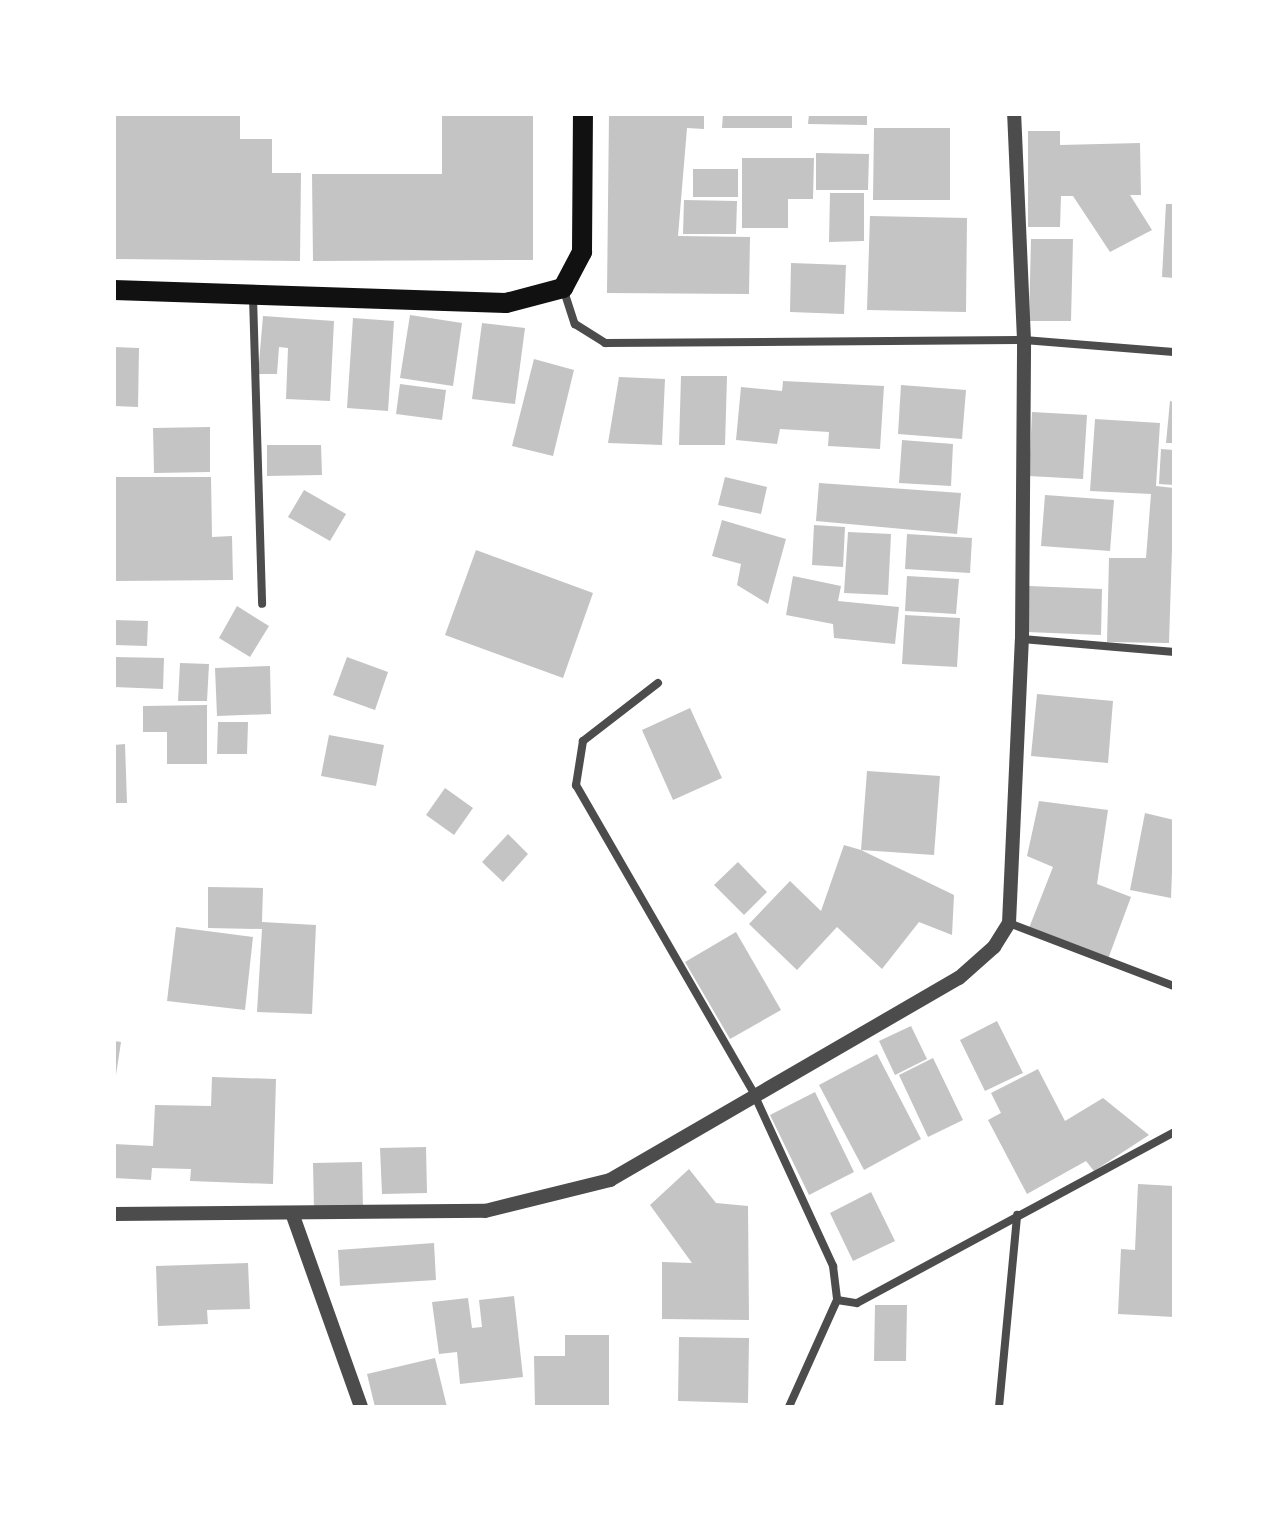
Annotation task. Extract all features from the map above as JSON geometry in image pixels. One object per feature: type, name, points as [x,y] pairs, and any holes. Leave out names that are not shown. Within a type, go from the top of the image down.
[{"type":"main road","points":[[114,290],[506,303],[563,288],[582,252],[583,114]]},
{"type":"street","points":[[114,1214],[485,1211],[610,1180],[753,1092],[959,978],[1009,923],[1022,639],[1024,340],[1014,114]]},
{"type":"street","points":[[563,288],[575,324],[605,343],[1024,340],[1174,352]]},
{"type":"street","points":[[253,293],[262,604]]},
{"type":"street","points":[[1022,639],[1174,652]]},
{"type":"street","points":[[658,683],[583,741],[576,785],[753,1092],[833,1266],[837,1300],[789,1407]]},
{"type":"street","points":[[1009,923],[1174,986]]},
{"type":"street","points":[[837,1300],[857,1303],[1174,1132]]},
{"type":"street","points":[[292,1213],[361,1407]]},
{"type":"street","points":[[999,1407],[1017,1215]]},
{"type":"building","points":[[114,114],[240,114],[240,139],[272,139],[272,173],[301,173],[300,261],[114,259]]},
{"type":"building","points":[[442,114],[533,114],[533,260],[313,261],[312,174],[442,174]]},
{"type":"building","points":[[609,114],[704,114],[704,129],[687,128],[678,236],[750,237],[749,294],[607,293]]},
{"type":"building","points":[[723,114],[792,114],[792,128],[722,128]]},
{"type":"building","points":[[809,114],[867,114],[867,125],[808,124]]},
{"type":"building","points":[[874,128],[950,128],[950,200],[873,200]]},
{"type":"building","points":[[1028,131],[1060,131],[1060,145],[1140,143],[1141,195],[1130,195],[1152,230],[1110,252],[1073,196],[1061,196],[1060,227],[1028,227]]},
{"type":"building","points":[[816,153],[869,154],[868,190],[816,190]]},
{"type":"building","points":[[742,158],[814,158],[813,199],[788,199],[788,228],[742,228]]},
{"type":"building","points":[[693,169],[738,169],[738,197],[693,197]]},
{"type":"building","points":[[830,193],[864,193],[864,241],[829,242]]},
{"type":"building","points":[[684,200],[737,201],[736,234],[683,234]]},
{"type":"building","points":[[1166,204],[1174,204],[1174,278],[1162,277]]},
{"type":"building","points":[[870,216],[967,218],[966,312],[867,310]]},
{"type":"building","points":[[1031,239],[1073,239],[1071,321],[1029,321]]},
{"type":"building","points":[[791,263],[846,265],[844,314],[790,312]]},
{"type":"building","points":[[410,315],[462,323],[453,386],[400,378]]},
{"type":"building","points":[[263,316],[334,321],[330,401],[286,399],[288,348],[279,347],[277,374],[258,374]]},
{"type":"building","points":[[353,318],[394,321],[388,411],[347,408]]},
{"type":"building","points":[[482,323],[525,328],[515,404],[472,399]]},
{"type":"building","points":[[114,347],[139,348],[138,407],[114,406]]},
{"type":"building","points":[[534,359],[574,370],[553,456],[512,446]]},
{"type":"building","points":[[681,376],[727,376],[725,445],[679,445]]},
{"type":"building","points":[[619,377],[665,379],[662,445],[608,443]]},
{"type":"building","points":[[783,381],[884,386],[880,449],[828,446],[829,432],[780,429],[777,444],[736,440],[741,387],[782,391]]},
{"type":"building","points":[[400,384],[446,390],[442,420],[396,414]]},
{"type":"building","points":[[901,385],[966,390],[962,439],[898,434]]},
{"type":"building","points":[[1170,401],[1174,402],[1174,443],[1166,443]]},
{"type":"building","points":[[1032,412],[1087,415],[1083,479],[1029,476]]},
{"type":"building","points":[[1095,419],[1160,423],[1156,486],[1174,488],[1169,643],[1107,642],[1109,558],[1146,558],[1151,494],[1090,491]]},
{"type":"building","points":[[210,427],[210,472],[154,473],[153,428]]},
{"type":"building","points":[[902,440],[953,444],[951,486],[899,483]]},
{"type":"building","points":[[267,445],[321,445],[322,475],[267,476]]},
{"type":"building","points":[[1161,449],[1174,450],[1174,485],[1159,484]]},
{"type":"building","points":[[114,477],[211,477],[212,537],[232,536],[233,580],[114,581]]},
{"type":"building","points":[[725,477],[767,487],[761,514],[718,505]]},
{"type":"building","points":[[819,483],[961,493],[957,534],[816,521]]},
{"type":"building","points":[[304,490],[346,514],[330,541],[288,517]]},
{"type":"building","points":[[1045,495],[1114,500],[1110,551],[1041,546]]},
{"type":"building","points":[[722,520],[786,539],[768,604],[737,585],[741,564],[712,556]]},
{"type":"building","points":[[814,525],[845,527],[843,567],[812,565]]},
{"type":"building","points":[[848,532],[891,534],[888,595],[844,593]]},
{"type":"building","points":[[907,534],[972,538],[970,573],[905,569]]},
{"type":"building","points":[[476,550],[593,593],[563,678],[445,635]]},
{"type":"building","points":[[793,576],[841,586],[838,601],[899,607],[895,644],[834,638],[833,624],[786,615]]},
{"type":"building","points":[[907,576],[959,579],[956,614],[905,611]]},
{"type":"building","points":[[1029,586],[1102,589],[1101,635],[1027,632]]},
{"type":"building","points":[[237,606],[269,626],[250,657],[219,638]]},
{"type":"building","points":[[905,615],[960,618],[957,667],[902,664]]},
{"type":"building","points":[[114,620],[148,621],[147,646],[114,645]]},
{"type":"building","points":[[114,657],[164,658],[163,689],[114,687]]},
{"type":"building","points":[[347,657],[388,672],[375,710],[333,695]]},
{"type":"building","points":[[180,663],[209,664],[207,701],[178,701]]},
{"type":"building","points":[[270,666],[271,714],[217,716],[215,668]]},
{"type":"building","points":[[1037,694],[1113,701],[1108,763],[1031,756]]},
{"type":"building","points":[[207,705],[207,764],[167,764],[167,732],[143,732],[143,706]]},
{"type":"building","points":[[690,708],[722,778],[673,800],[642,730]]},
{"type":"building","points":[[218,722],[248,722],[247,754],[217,754]]},
{"type":"building","points":[[329,735],[384,745],[376,786],[321,776]]},
{"type":"building","points":[[125,744],[127,803],[114,803],[114,745]]},
{"type":"building","points":[[867,771],[940,776],[934,855],[861,850]]},
{"type":"building","points":[[445,788],[473,808],[454,835],[426,815]]},
{"type":"building","points":[[1039,801],[1108,810],[1097,884],[1131,897],[1108,959],[1029,928],[1053,867],[1027,856]]},
{"type":"building","points":[[1145,813],[1174,820],[1171,898],[1130,890]]},
{"type":"building","points":[[508,834],[528,854],[503,882],[482,862]]},
{"type":"building","points":[[844,845],[861,850],[954,895],[952,935],[919,922],[882,969],[837,927],[797,970],[749,924],[790,881],[821,911]]},
{"type":"building","points":[[738,862],[767,892],[744,915],[714,885]]},
{"type":"building","points":[[208,887],[263,888],[262,922],[316,925],[312,1014],[257,1012],[262,929],[208,928]]},
{"type":"building","points":[[176,927],[253,937],[245,1010],[167,1001]]},
{"type":"building","points":[[736,932],[781,1010],[730,1039],[685,962]]},
{"type":"building","points":[[997,1021],[1023,1073],[985,1091],[960,1040]]},
{"type":"building","points":[[911,1026],[927,1059],[895,1075],[879,1041]]},
{"type":"building","points":[[114,1041],[121,1042],[116,1075],[114,1075]]},
{"type":"building","points":[[877,1054],[921,1139],[864,1170],[819,1085]]},
{"type":"building","points":[[933,1058],[963,1120],[928,1137],[899,1075]]},
{"type":"building","points":[[1038,1069],[1065,1121],[1103,1098],[1149,1135],[1094,1171],[1086,1161],[1027,1194],[988,1120],[1001,1113],[991,1093]]},
{"type":"building","points":[[212,1077],[276,1079],[273,1184],[190,1181],[191,1169],[152,1168],[151,1180],[114,1178],[114,1144],[153,1146],[155,1105],[211,1106]]},
{"type":"building","points":[[815,1092],[854,1172],[809,1195],[770,1115]]},
{"type":"building","points":[[426,1147],[427,1193],[382,1194],[380,1148]]},
{"type":"building","points":[[362,1162],[363,1209],[314,1210],[313,1163]]},
{"type":"building","points":[[689,1169],[716,1203],[748,1206],[749,1320],[662,1319],[662,1262],[692,1263],[650,1205]]},
{"type":"building","points":[[1138,1184],[1174,1186],[1174,1317],[1118,1314],[1121,1249],[1135,1250]]},
{"type":"building","points":[[871,1192],[895,1241],[853,1261],[830,1213]]},
{"type":"building","points":[[434,1243],[436,1280],[340,1286],[338,1250]]},
{"type":"building","points":[[248,1263],[250,1309],[207,1310],[208,1324],[158,1326],[156,1266]]},
{"type":"building","points":[[514,1296],[523,1377],[460,1384],[457,1352],[439,1354],[432,1302],[468,1298],[472,1328],[482,1327],[479,1300]]},
{"type":"building","points":[[875,1305],[907,1305],[906,1361],[874,1361]]},
{"type":"building","points":[[565,1335],[609,1335],[609,1407],[535,1407],[534,1356],[565,1356]]},
{"type":"building","points":[[679,1337],[749,1338],[748,1403],[678,1401]]},
{"type":"building","points":[[435,1358],[447,1407],[375,1407],[367,1374]]}]
